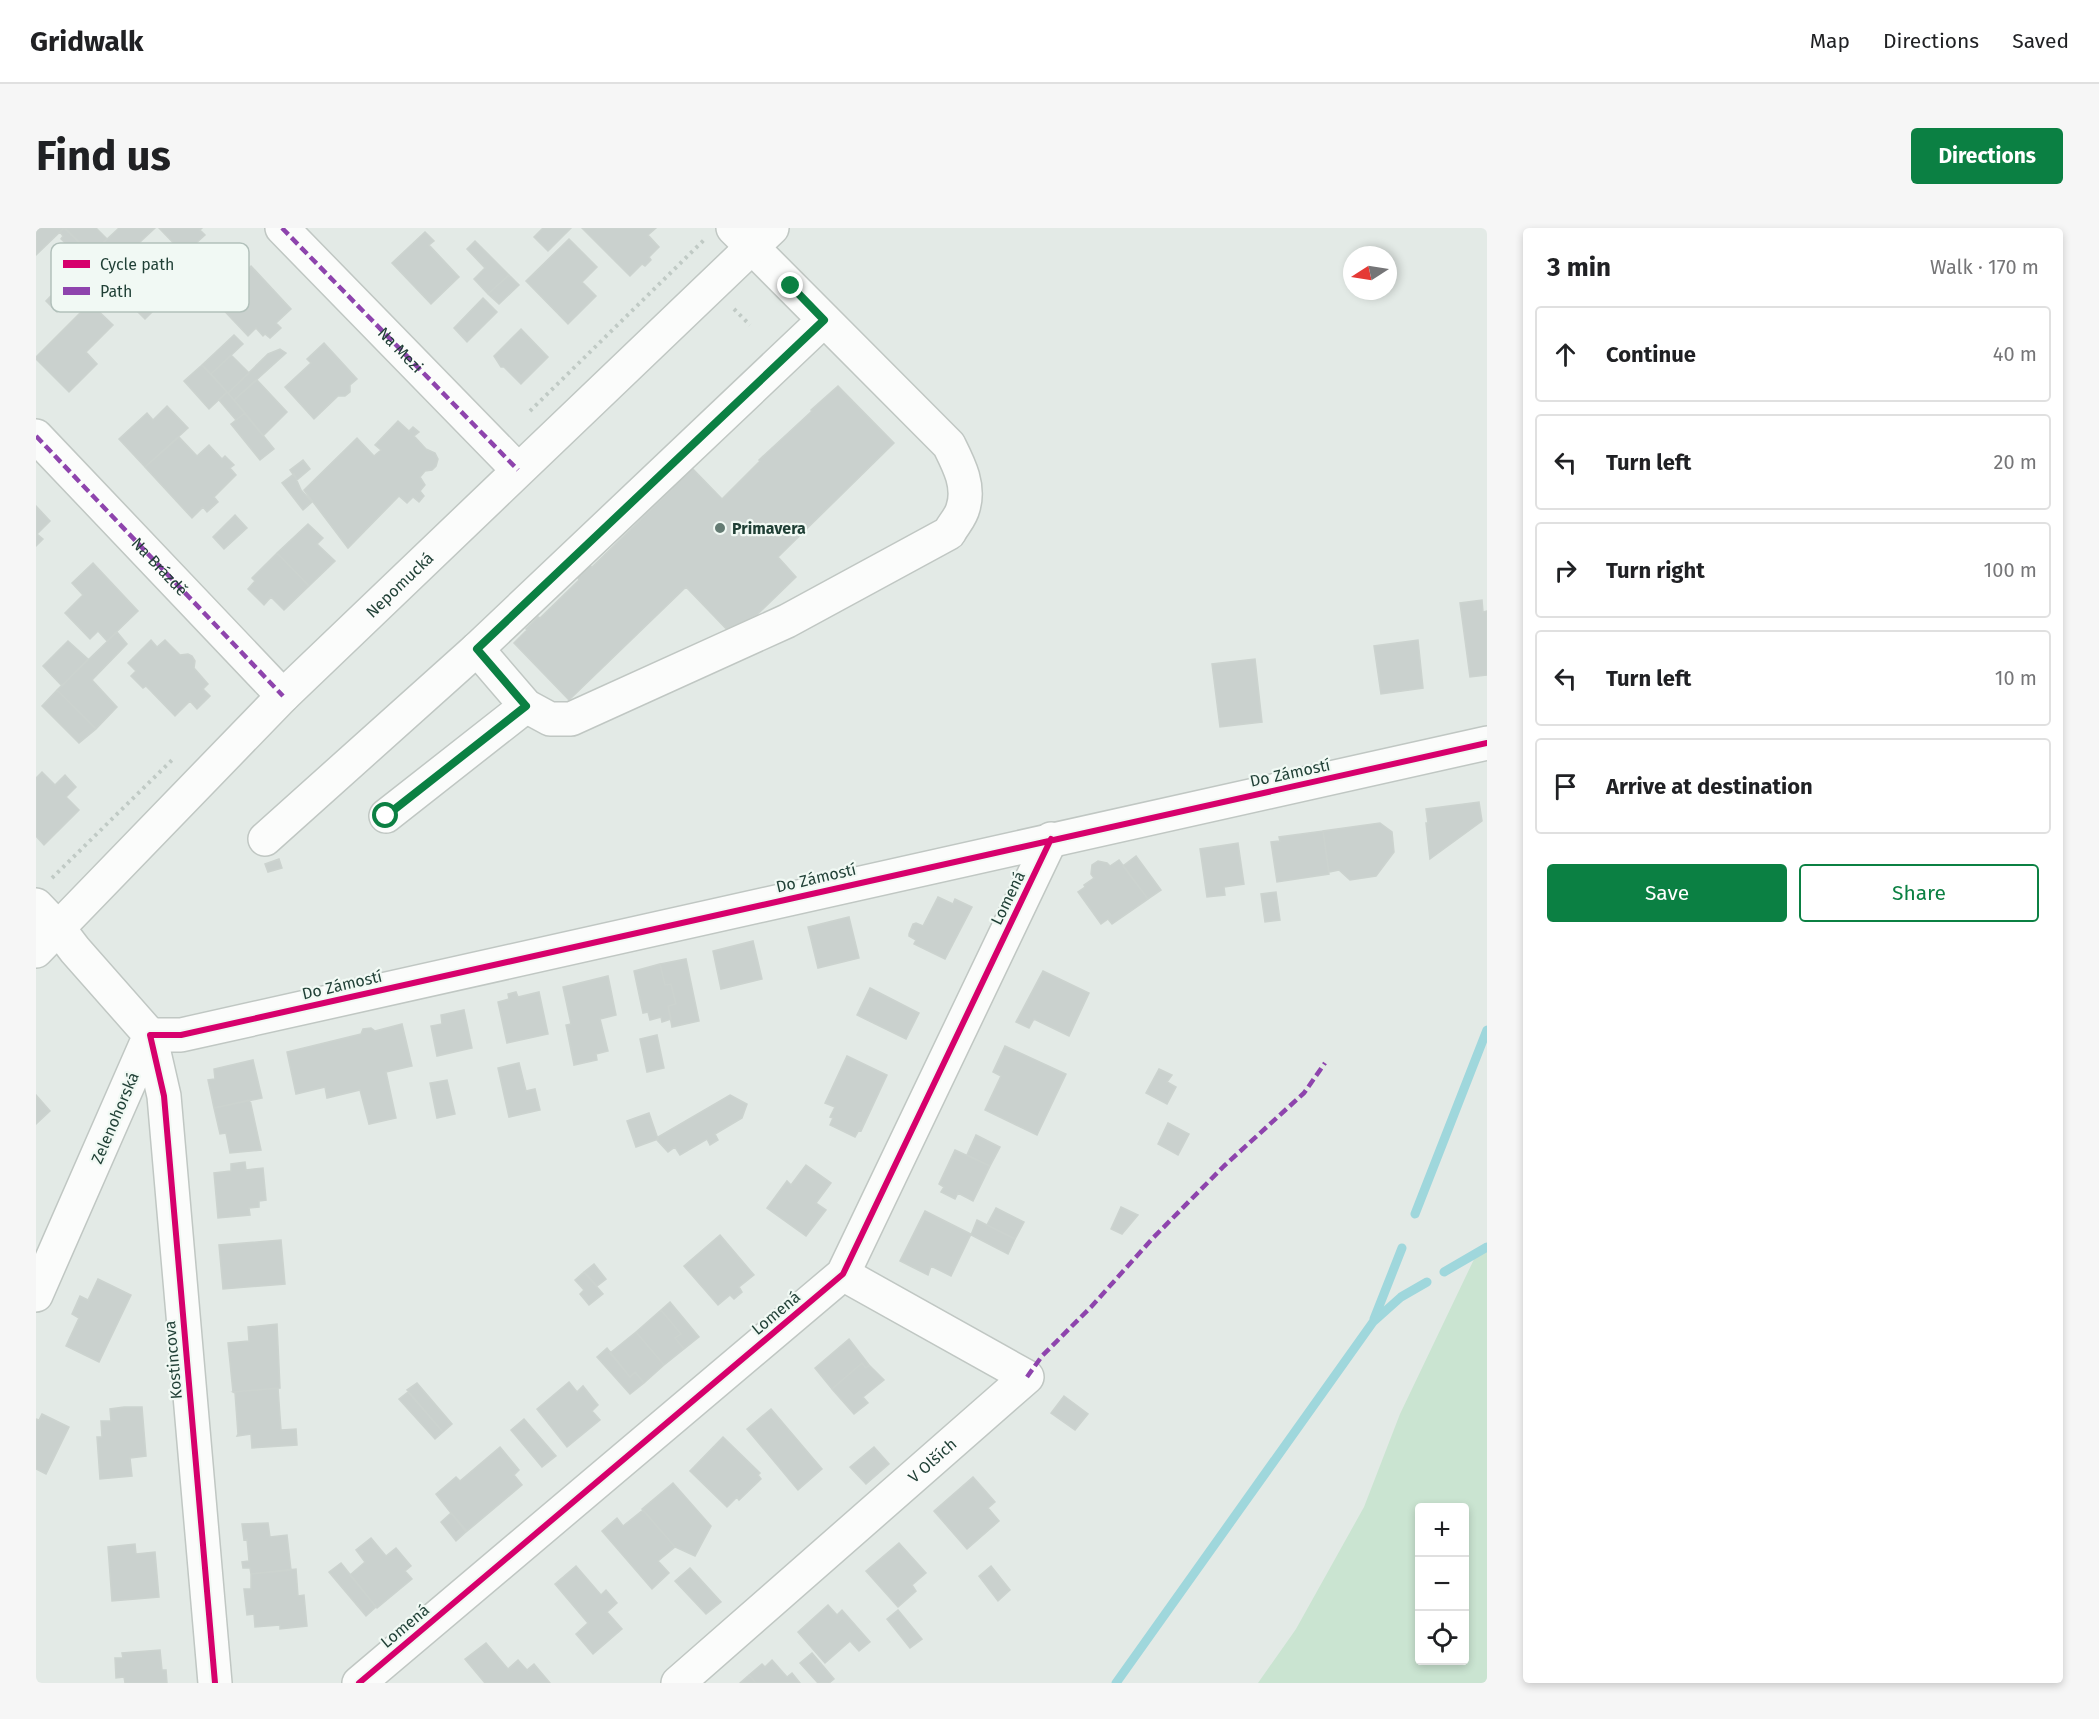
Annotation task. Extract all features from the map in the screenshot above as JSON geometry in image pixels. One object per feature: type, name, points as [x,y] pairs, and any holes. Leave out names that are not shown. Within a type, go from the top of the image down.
[{"type":"street","name":"Na Mezi","points":[[282,228],[518,470]]},
{"type":"street","name":"Nepomucká","points":[[36,951],[283,696],[518,470],[752,234]]},
{"type":"street","points":[[477,649],[526,706],[550,718],[571,719],[787,621],[949,533],[963,509],[965,490],[961,469],[949,445],[824,320],[752,234]]},
{"type":"street","points":[[265,839],[477,649],[824,320]]},
{"type":"street","name":"Na Brázdě","points":[[36,436],[283,696]]},
{"type":"street","points":[[386,816],[526,706]]},
{"type":"street","name":"Do Zámostí","points":[[150,1035],[181,1035],[1487,743]]},
{"type":"street","name":"Lomená","points":[[359,1683],[843,1274],[1051,839]]},
{"type":"street","points":[[36,905],[150,1035]]},
{"type":"street","name":"Zelenohorská","points":[[36,1295],[150,1035]]},
{"type":"street","name":"Kostincova","points":[[150,1035],[164,1096],[215,1683]]},
{"type":"street","name":"V Olších","points":[[678,1683],[1027,1377],[843,1274]]},
{"type":"green space","points":[[1487,1250],[1487,1683],[1258,1683],[1296,1629],[1364,1507],[1400,1414],[1477,1253]]},
{"type":"building","points":[[36,228],[64,228],[36,255]]},
{"type":"building","points":[[64,228],[80,243],[65,243],[61,239],[63,236],[60,232]]},
{"type":"building","points":[[65,228],[96,228],[107,239],[103,243],[80,243]]},
{"type":"building","points":[[119,228],[155,228],[139,243],[103,243]]},
{"type":"building","points":[[159,228],[202,228],[200,230],[205,235],[196,243],[173,243]]},
{"type":"building","points":[[543,228],[571,228],[548,251],[534,237]]},
{"type":"building","points":[[582,228],[656,228],[648,235],[659,247],[649,257],[651,260],[645,266],[642,264],[630,276]]},
{"type":"building","points":[[425,232],[434,241],[429,245],[459,277],[431,304],[392,263]]},
{"type":"building","points":[[569,239],[597,267],[582,282],[596,296],[568,324],[526,281]]},
{"type":"building","points":[[475,241],[509,275],[488,294],[474,279],[485,268],[467,249]]},
{"type":"building","points":[[251,266],[291,309],[276,323],[281,328],[270,338],[265,334],[263,336],[256,328],[248,336],[225,312],[249,312],[249,268]]},
{"type":"building","points":[[509,275],[519,285],[499,304],[488,294]]},
{"type":"building","points":[[51,296],[51,306],[46,301]]},
{"type":"building","points":[[483,298],[497,312],[467,342],[454,328]]},
{"type":"building","points":[[81,312],[99,312],[113,325],[86,352],[97,364],[69,392],[36,357]]},
{"type":"building","points":[[138,312],[152,312],[145,319]]},
{"type":"building","points":[[521,329],[548,357],[521,384],[504,367],[501,367],[494,356]]},
{"type":"building","points":[[234,335],[243,344],[211,374],[202,365]]},
{"type":"building","points":[[324,343],[357,379],[350,385],[350,392],[345,396],[338,396],[314,419],[285,387],[311,363],[307,359]]},
{"type":"building","points":[[280,349],[286,353],[234,400],[228,393],[268,354]]},
{"type":"building","points":[[231,355],[249,373],[228,393],[211,374]]},
{"type":"building","points":[[202,365],[227,392],[209,409],[184,381]]},
{"type":"building","points":[[257,380],[287,412],[263,436],[234,400]]},
{"type":"building","name":"Primavera","points":[[838,386],[894,443],[778,557],[796,577],[734,637],[686,587],[569,700],[514,643],[538,617],[540,618],[579,580],[578,578],[590,566],[592,567],[672,489],[669,482],[687,466],[693,469],[722,499],[759,460]]},
{"type":"building","points":[[227,392],[245,413],[236,420],[219,400]]},
{"type":"building","points":[[167,406],[188,428],[145,467],[119,439],[147,413],[153,420]]},
{"type":"building","points":[[245,413],[274,449],[260,460],[231,424]]},
{"type":"building","points":[[398,421],[409,431],[413,427],[419,432],[414,436],[426,449],[435,453],[438,459],[436,466],[432,470],[425,471],[420,477],[425,485],[420,491],[424,496],[419,502],[413,497],[407,503],[399,496],[348,548],[304,490],[357,438],[374,456],[381,450],[375,445]]},
{"type":"building","points":[[179,437],[197,456],[209,445],[222,459],[225,456],[234,465],[230,468],[236,475],[214,497],[218,502],[207,512],[203,507],[192,518],[145,467]]},
{"type":"building","points":[[303,460],[310,469],[297,480],[290,470]]},
{"type":"building","points":[[294,474],[301,490],[312,502],[303,510],[282,483]]},
{"type":"building","points":[[36,506],[50,521],[37,534],[43,539],[36,546]]},
{"type":"building","points":[[235,515],[247,528],[224,549],[213,537]]},
{"type":"building","points":[[308,524],[323,538],[317,544],[335,561],[309,586],[277,553]]},
{"type":"building","points":[[277,553],[309,586],[284,610],[271,597],[264,605],[248,589],[255,581],[252,578]]},
{"type":"building","points":[[93,563],[138,611],[107,641],[98,631],[90,639],[65,613],[83,595],[72,583]]},
{"type":"building","points":[[1482,600],[1483,612],[1487,611],[1487,675],[1470,677],[1460,603]]},
{"type":"building","points":[[117,632],[127,644],[92,680],[117,707],[96,729],[57,690]]},
{"type":"building","points":[[151,640],[157,647],[165,640],[180,655],[192,656],[195,661],[194,668],[208,684],[203,689],[210,696],[197,709],[190,701],[175,716],[146,686],[143,688],[131,676],[136,671],[128,663]]},
{"type":"building","points":[[1418,640],[1423,688],[1381,694],[1374,646]]},
{"type":"building","points":[[68,641],[88,659],[62,686],[43,666]]},
{"type":"building","points":[[1255,659],[1262,722],[1220,727],[1212,664]]},
{"type":"building","points":[[57,690],[96,729],[79,743],[42,706]]},
{"type":"building","points":[[42,772],[55,785],[65,775],[76,787],[66,797],[79,810],[44,845],[36,836],[36,778]]},
{"type":"building","points":[[1479,802],[1482,821],[1430,859],[1426,809]]},
{"type":"building","points":[[1380,823],[1392,832],[1394,852],[1376,876],[1350,880],[1339,870],[1329,872],[1323,831]]},
{"type":"building","points":[[1323,831],[1329,874],[1277,882],[1271,842],[1280,841],[1279,837]]},
{"type":"building","points":[[1238,843],[1244,884],[1224,887],[1225,895],[1207,897],[1200,849]]},
{"type":"building","points":[[1136,856],[1161,890],[1148,899],[1123,866]]},
{"type":"building","points":[[279,859],[282,868],[268,872],[265,864]]},
{"type":"building","points":[[1119,860],[1148,899],[1112,924],[1108,919],[1101,924],[1078,892],[1094,878],[1091,874],[1092,865],[1098,861],[1110,866]]},
{"type":"building","points":[[1276,892],[1280,920],[1265,922],[1261,894]]},
{"type":"building","points":[[938,897],[953,904],[955,899],[972,907],[945,959],[914,944],[916,940],[909,936],[913,924],[923,926]]},
{"type":"building","points":[[849,917],[859,958],[818,968],[808,927]]},
{"type":"building","points":[[753,941],[762,979],[721,989],[713,951]]},
{"type":"building","points":[[686,959],[699,1021],[672,1027],[668,1006],[676,1004],[671,984],[665,985],[660,964]]},
{"type":"building","points":[[660,964],[665,985],[671,984],[676,1004],[668,1006],[671,1019],[662,1022],[661,1017],[650,1020],[648,1012],[643,1013],[634,971]]},
{"type":"building","points":[[1043,971],[1089,993],[1069,1036],[1034,1019],[1029,1028],[1016,1022]]},
{"type":"building","points":[[608,976],[616,1015],[600,1019],[608,1051],[596,1054],[597,1060],[574,1065],[566,1025],[571,1024],[563,987]]},
{"type":"building","points":[[870,988],[919,1013],[906,1039],[857,1015]]},
{"type":"building","points":[[516,992],[518,997],[539,992],[548,1034],[507,1043],[498,1002],[509,999],[508,994]]},
{"type":"building","points":[[464,1010],[472,1048],[437,1056],[431,1026],[442,1024],[441,1015]]},
{"type":"building","points":[[402,1024],[412,1066],[386,1072],[396,1118],[369,1124],[360,1090],[327,1098],[325,1087],[296,1094],[287,1052],[361,1034],[363,1029],[371,1028],[375,1031]]},
{"type":"building","points":[[657,1035],[664,1068],[647,1072],[640,1039]]},
{"type":"building","points":[[1005,1046],[1066,1074],[1037,1135],[985,1110],[1001,1076],[993,1072]]},
{"type":"building","points":[[847,1056],[887,1075],[861,1131],[859,1130],[855,1137],[830,1125],[833,1118],[830,1117],[835,1107],[825,1103]]},
{"type":"building","points":[[253,1060],[262,1098],[214,1108],[208,1080],[215,1079],[214,1069]]},
{"type":"building","points":[[519,1063],[526,1091],[535,1089],[540,1110],[509,1117],[498,1068]]},
{"type":"building","points":[[1159,1069],[1172,1075],[1167,1082],[1176,1087],[1167,1104],[1146,1093]]},
{"type":"building","points":[[447,1080],[455,1114],[437,1118],[430,1083]]},
{"type":"building","points":[[36,1095],[50,1111],[36,1124]]},
{"type":"building","points":[[730,1095],[747,1104],[742,1118],[715,1134],[718,1140],[710,1145],[707,1139],[680,1155],[675,1147],[668,1152],[657,1140],[658,1137]]},
{"type":"building","points":[[250,1100],[261,1150],[230,1153],[226,1133],[220,1134],[214,1108]]},
{"type":"building","points":[[649,1113],[658,1139],[636,1147],[627,1121]]},
{"type":"building","points":[[1168,1123],[1189,1134],[1178,1155],[1158,1144]]},
{"type":"building","points":[[976,1135],[1000,1147],[990,1166],[967,1155]]},
{"type":"building","points":[[955,1150],[990,1166],[973,1201],[958,1193],[955,1199],[941,1192],[944,1187],[939,1184]]},
{"type":"building","points":[[245,1162],[246,1170],[263,1168],[266,1200],[259,1201],[259,1207],[249,1208],[250,1215],[218,1218],[214,1173],[231,1171],[231,1164]]},
{"type":"building","points":[[806,1165],[831,1183],[816,1203],[826,1210],[806,1236],[767,1208],[787,1181],[791,1185]]},
{"type":"building","points":[[1121,1207],[1138,1215],[1122,1234],[1111,1229]]},
{"type":"building","points":[[996,1208],[1024,1222],[1015,1239],[987,1225]]},
{"type":"building","points":[[925,1211],[971,1234],[951,1276],[931,1266],[928,1275],[900,1261]]},
{"type":"building","points":[[977,1220],[1015,1239],[1008,1254],[971,1235]]},
{"type":"building","points":[[720,1235],[754,1275],[739,1287],[742,1292],[734,1299],[730,1295],[718,1305],[684,1266]]},
{"type":"building","points":[[281,1240],[285,1284],[223,1289],[219,1245]]},
{"type":"building","points":[[594,1264],[606,1279],[597,1286],[584,1272]]},
{"type":"building","points":[[584,1272],[603,1294],[589,1305],[580,1294],[584,1290],[575,1280]]},
{"type":"building","points":[[98,1279],[131,1295],[99,1362],[66,1346],[79,1318],[72,1314],[80,1296],[88,1300]]},
{"type":"building","points":[[670,1302],[699,1337],[684,1349],[675,1338],[681,1334],[661,1310]]},
{"type":"building","points":[[661,1310],[681,1334],[675,1338],[684,1349],[664,1365],[636,1332]]},
{"type":"building","points":[[277,1324],[280,1388],[233,1392],[228,1343],[249,1341],[248,1327]]},
{"type":"building","points":[[636,1332],[664,1365],[644,1383],[635,1372],[630,1377],[610,1353]]},
{"type":"building","points":[[849,1339],[869,1365],[866,1368],[862,1363],[832,1389],[815,1368]]},
{"type":"building","points":[[607,1348],[630,1377],[635,1372],[644,1383],[630,1394],[597,1357]]},
{"type":"building","points":[[862,1363],[866,1368],[869,1365],[884,1380],[863,1397],[868,1403],[854,1414],[832,1389]]},
{"type":"building","points":[[569,1382],[577,1392],[583,1386],[598,1405],[592,1411],[600,1420],[567,1447],[537,1409]]},
{"type":"building","points":[[417,1383],[452,1424],[443,1432],[407,1390]]},
{"type":"building","points":[[278,1388],[281,1430],[296,1429],[297,1445],[252,1448],[251,1434],[237,1436],[235,1393],[233,1392]]},
{"type":"building","points":[[408,1392],[443,1432],[435,1439],[399,1399]]},
{"type":"building","points":[[1064,1396],[1088,1414],[1075,1430],[1051,1413]]},
{"type":"building","points":[[142,1407],[146,1456],[130,1458],[132,1476],[100,1479],[97,1437],[102,1437],[101,1421],[111,1421],[110,1409]]},
{"type":"building","points":[[771,1409],[822,1469],[798,1490],[747,1429]]},
{"type":"building","points":[[42,1414],[69,1427],[46,1474],[36,1469],[36,1419],[39,1420]]},
{"type":"building","points":[[524,1419],[556,1456],[542,1467],[511,1430]]},
{"type":"building","points":[[723,1437],[760,1473],[758,1475],[761,1479],[739,1500],[737,1497],[727,1507],[690,1471]]},
{"type":"building","points":[[500,1447],[519,1470],[514,1475],[522,1485],[466,1532],[436,1494],[456,1477],[460,1481]]},
{"type":"building","points":[[874,1447],[889,1464],[866,1484],[850,1467]]},
{"type":"building","points":[[973,1477],[995,1502],[988,1508],[999,1521],[967,1549],[934,1511]]},
{"type":"building","points":[[673,1483],[711,1526],[695,1556],[675,1547],[642,1509]]},
{"type":"building","points":[[643,1510],[675,1547],[658,1561],[669,1573],[652,1589],[602,1531],[617,1518],[623,1526]]},
{"type":"building","points":[[451,1513],[467,1531],[456,1541],[441,1522]]},
{"type":"building","points":[[268,1523],[270,1537],[287,1535],[291,1570],[251,1574],[250,1568],[243,1568],[242,1562],[249,1561],[247,1539],[244,1540],[242,1524]]},
{"type":"building","points":[[371,1538],[386,1556],[396,1548],[411,1566],[405,1571],[412,1579],[377,1608],[350,1575],[365,1562],[356,1550]]},
{"type":"building","points":[[899,1543],[926,1573],[912,1585],[916,1591],[898,1607],[866,1571]]},
{"type":"building","points":[[135,1544],[136,1554],[155,1552],[159,1597],[112,1601],[108,1547]]},
{"type":"building","points":[[341,1563],[376,1607],[366,1616],[329,1572]]},
{"type":"building","points":[[576,1566],[601,1595],[606,1590],[617,1603],[607,1612],[622,1629],[593,1654],[576,1634],[588,1623],[555,1584]]},
{"type":"building","points":[[991,1566],[1010,1590],[998,1601],[979,1576]]},
{"type":"building","points":[[690,1568],[721,1602],[706,1614],[675,1581]]},
{"type":"building","points":[[296,1569],[298,1596],[304,1595],[307,1626],[280,1629],[280,1625],[255,1627],[254,1614],[247,1615],[244,1589],[251,1589],[251,1574]]},
{"type":"building","points":[[828,1605],[837,1615],[842,1610],[870,1642],[859,1651],[850,1641],[825,1663],[798,1632]]},
{"type":"building","points":[[898,1610],[922,1639],[910,1648],[887,1619]]},
{"type":"building","points":[[486,1643],[508,1669],[518,1660],[527,1670],[534,1664],[550,1683],[485,1683],[465,1659]]},
{"type":"building","points":[[160,1650],[162,1670],[166,1670],[167,1683],[125,1683],[124,1677],[116,1678],[115,1658],[123,1658],[122,1653]]},
{"type":"building","points":[[812,1653],[834,1679],[829,1683],[818,1683],[800,1663]]},
{"type":"building","points":[[772,1660],[787,1677],[792,1673],[800,1683],[756,1683],[749,1675],[762,1664],[765,1667]]},
{"type":"building","points":[[749,1675],[756,1683],[740,1683]]},
{"type":"waterway","points":[[1415,1214],[1487,1030]]},
{"type":"waterway","points":[[1444,1272],[1487,1247]]},
{"type":"waterway","points":[[1374,1319],[1402,1248]]},
{"type":"waterway","points":[[1116,1683],[1373,1322],[1401,1297],[1427,1282]]},
{"type":"marked path","points":[[282,228],[518,470]]},
{"type":"marked path","points":[[36,436],[283,696]]},
{"type":"marked path","points":[[1027,1377],[1042,1356],[1091,1307],[1152,1239],[1224,1166],[1304,1093],[1325,1063]]},
{"type":"cycle path","points":[[215,1683],[164,1096],[150,1035],[181,1035],[1487,743]]},
{"type":"cycle path","points":[[359,1683],[843,1274],[1051,839]]},
{"type":"place","name":"Primavera","points":[[720,528]]},
{"type":"route","points":[[386,816],[526,706],[477,649],[824,320],[791,286]]}]
